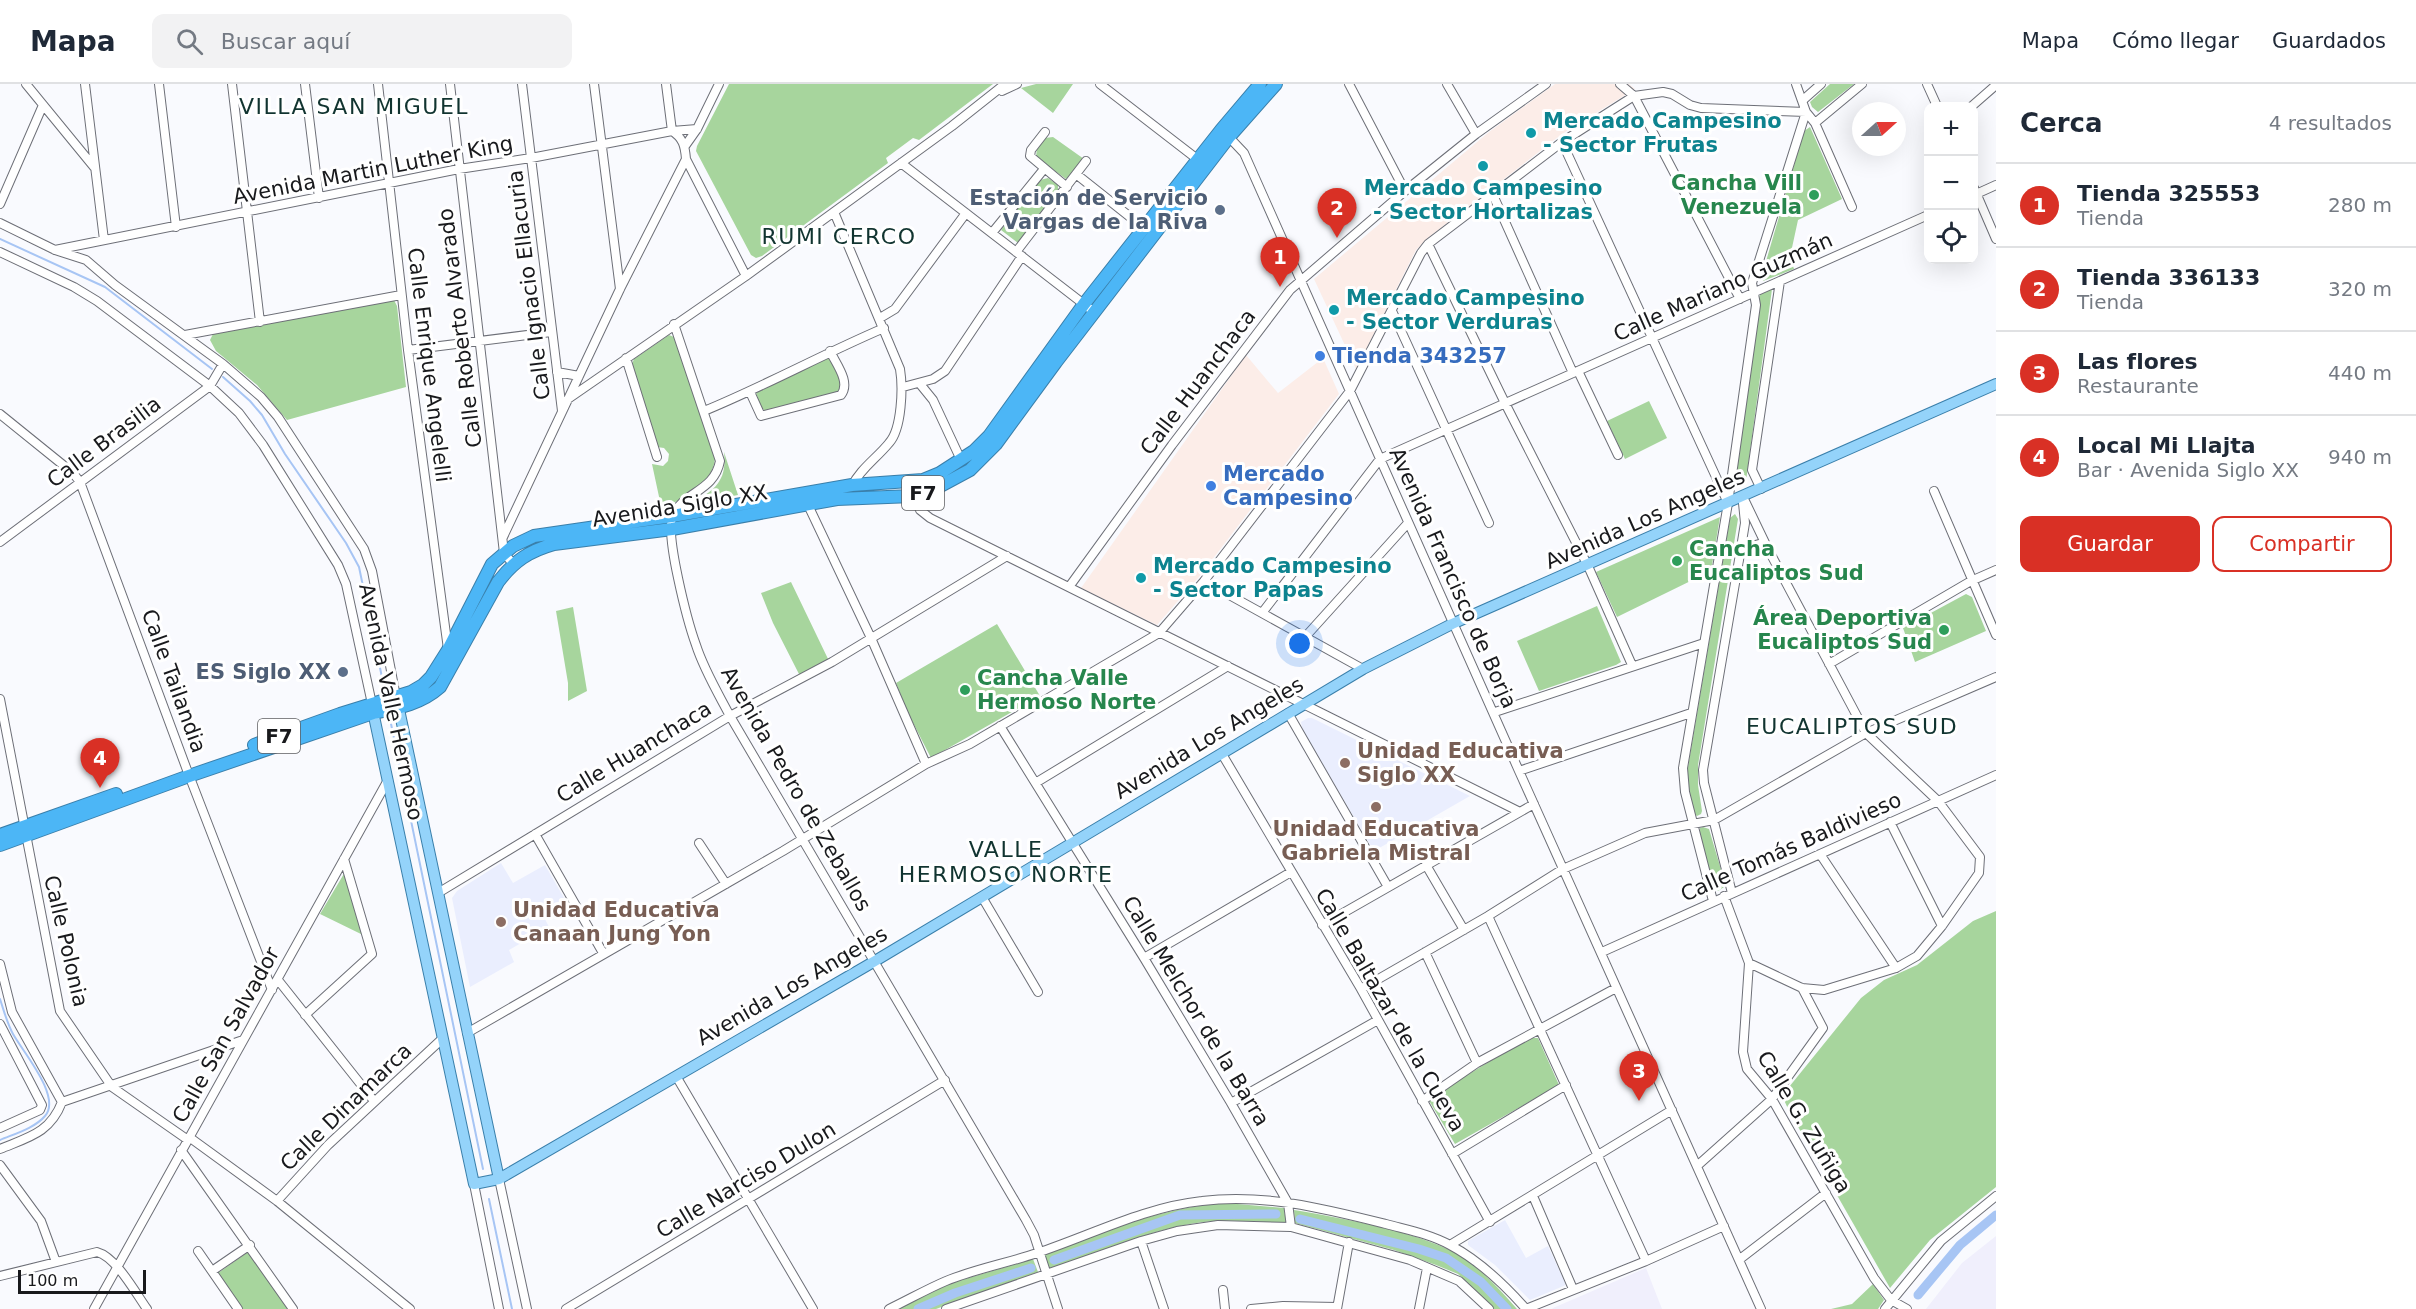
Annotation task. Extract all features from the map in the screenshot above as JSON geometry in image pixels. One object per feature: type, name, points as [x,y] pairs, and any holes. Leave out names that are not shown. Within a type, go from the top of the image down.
[{"type":"highway","name":"Avenida Siglo XX","points":[[398,703],[431,677],[448,650],[488,570],[504,553],[528,539],[549,532],[672,516],[852,485],[909,482],[940,473],[974,451],[989,436],[1225,134],[1260,84]]},
{"type":"highway","name":"Avenida Siglo XX","points":[[1225,134],[1276,84]]},
{"type":"highway","name":"Avenida Siglo XX","points":[[0,835],[24,831],[372,708],[429,697],[440,687],[498,582],[513,564],[536,549],[554,544],[672,529],[808,505],[851,499],[913,496],[931,491],[954,479],[984,459],[1144,228],[1202,163]]},
{"type":"highway","name":"Avenida Siglo XX","points":[[0,845],[24,831]]},
{"type":"main road","name":"Avenida Los Angeles","points":[[474,1184],[499,1179],[676,1077],[1074,843],[1363,669],[1452,624],[1588,566],[1996,384]]},
{"type":"main road","name":"Avenida Valle Hermoso","points":[[398,703],[499,1179]]},
{"type":"main road","name":"Avenida Valle Hermoso","points":[[372,708],[474,1184]]},
{"type":"street","points":[[26,84],[95,168]]},
{"type":"street","points":[[85,84],[104,240]]},
{"type":"street","points":[[159,84],[176,227]]},
{"type":"street","points":[[232,84],[260,322]]},
{"type":"street","points":[[305,84],[319,198]]},
{"type":"street","name":"Calle Enrique Angelelli","points":[[378,84],[401,295],[448,650]]},
{"type":"street","name":"Calle Roberto Alvarado","points":[[450,84],[504,553]]},
{"type":"street","name":"Calle Ignacio Ellacuria","points":[[522,84],[562,411]]},
{"type":"street","points":[[594,84],[620,289]]},
{"type":"street","points":[[666,84],[672,131],[680,136],[685,146],[686,159],[746,276]]},
{"type":"street","points":[[685,146],[697,129],[720,84]]},
{"type":"street","points":[[568,399],[746,276],[1005,84]]},
{"type":"street","points":[[985,101],[1017,84]]},
{"type":"street","points":[[1100,84],[1202,163]]},
{"type":"street","points":[[1349,84],[1405,191]]},
{"type":"street","points":[[1447,84],[1476,134]]},
{"type":"street","points":[[1620,84],[1634,96],[1740,300]]},
{"type":"street","points":[[1796,84],[1806,112],[1815,123],[1852,207]]},
{"type":"street","points":[[1803,100],[1821,84]]},
{"type":"street","points":[[1815,123],[1862,84]]},
{"type":"street","points":[[1927,84],[1935,102]]},
{"type":"street","name":"Calle Huanchaca","points":[[1069,587],[1193,417],[1290,290],[1405,191],[1542,85]]},
{"type":"street","points":[[1977,102],[1996,85]]},
{"type":"street","points":[[467,1033],[726,884],[926,764],[970,744],[1159,633],[1204,581],[1350,392],[1421,253],[1428,244],[1562,142],[1634,96],[1663,92],[1701,108],[1806,112]]},
{"type":"street","points":[[0,204],[43,105]]},
{"type":"street","points":[[1713,901],[1692,825],[1683,768],[1728,503],[1756,305],[1752,284],[1806,112]]},
{"type":"street","name":"Avenida Martin Luther King","points":[[56,250],[459,169],[531,158],[672,131],[697,129]]},
{"type":"street","points":[[1045,132],[1029,153],[1032,160],[1066,187]]},
{"type":"street","name":"Avenida Francisco de Borja","points":[[1225,134],[1244,153],[1452,624],[1495,712],[1519,771],[1761,1309]]},
{"type":"street","points":[[1562,142],[1728,503]]},
{"type":"street","points":[[503,538],[620,289],[686,159]]},
{"type":"street","points":[[903,387],[920,384],[945,371],[1019,254],[1086,161]]},
{"type":"street","points":[[901,163],[1089,308]]},
{"type":"street","points":[[992,233],[1044,169]]},
{"type":"street","points":[[1076,174],[1144,228]]},
{"type":"street","points":[[1978,191],[1996,185]]},
{"type":"street","points":[[1493,195],[1575,372],[1618,456]]},
{"type":"street","points":[[1978,200],[1996,238]]},
{"type":"street","points":[[834,212],[884,328],[900,369],[903,387],[896,431],[891,441],[852,485],[851,499]]},
{"type":"street","points":[[880,318],[895,309],[966,213]]},
{"type":"street","name":"Calle Mariano Guzmán","points":[[1262,613],[1380,459],[1924,217]]},
{"type":"street","points":[[0,223],[56,250],[86,260],[115,285],[185,335],[401,295]]},
{"type":"street","points":[[1428,244],[1588,566],[1632,665]]},
{"type":"street","name":"Avenida Valle Hermoso","points":[[0,252],[74,287],[97,301],[210,386],[239,413],[263,446],[338,565],[346,584],[372,708]]},
{"type":"street","points":[[1761,489],[1752,470],[1780,281]]},
{"type":"street","points":[[1392,311],[1489,523]]},
{"type":"street","points":[[672,516],[679,507],[709,483],[718,472],[720,461],[674,324]]},
{"type":"street","points":[[704,411],[750,392],[830,351],[884,328]]},
{"type":"street","points":[[408,350],[551,332]]},
{"type":"street","name":"Avenida Valle Hermoso","points":[[185,335],[261,397],[278,417],[364,549],[372,571],[398,703]]},
{"type":"street","points":[[750,392],[761,416],[841,395],[846,386],[845,381],[830,351]]},
{"type":"street","points":[[626,358],[657,458]]},
{"type":"street","name":"Calle Brasilia","points":[[0,542],[210,386],[223,364]]},
{"type":"street","points":[[556,372],[579,376]]},
{"type":"street","points":[[920,384],[933,400],[961,460]]},
{"type":"street","name":"Calle Tailandia","points":[[0,414],[74,473],[80,482],[188,773],[272,990]]},
{"type":"street","points":[[909,482],[920,510],[930,519],[1518,811]]},
{"type":"street","points":[[1934,491],[1996,635]]},
{"type":"street","points":[[1743,497],[1767,547],[1866,733],[1938,801],[1980,857],[1979,873],[1942,926],[1917,956],[1896,968],[1824,990],[1802,988],[1749,963],[1728,895],[1714,820],[1704,783],[1704,760],[1745,523],[1743,497]]},
{"type":"street","points":[[808,505],[871,638],[926,764]]},
{"type":"street","name":"Avenida Pedro de Zeballos","points":[[672,516],[676,566],[696,646],[730,716],[1026,1220],[1058,1309]]},
{"type":"street","points":[[1306,636],[1408,524]]},
{"type":"street","points":[[1740,555],[1748,547],[1758,543],[1767,547]]},
{"type":"street","points":[[504,553],[513,564]]},
{"type":"street","name":"Calle Huanchaca","points":[[438,893],[730,716],[832,662],[1007,556]]},
{"type":"street","points":[[1829,664],[1971,581],[1996,570]]},
{"type":"street","points":[[1204,581],[1363,669]]},
{"type":"street","points":[[1495,712],[1704,643]]},
{"type":"street","points":[[1037,782],[1228,666]]},
{"type":"street","points":[[1361,988],[1488,916],[1563,869],[1645,832],[1714,820],[1866,733],[1996,677]]},
{"type":"street","name":"Calle Polonia","points":[[0,699],[60,1011],[112,1086],[277,1201],[410,1309]]},
{"type":"street","points":[[1288,713],[1388,887]]},
{"type":"street","points":[[1519,771],[1691,713]]},
{"type":"street","name":"Calle Melchor de la Barra","points":[[1000,726],[1037,782],[1231,1104],[1288,1203],[1291,1227]]},
{"type":"street","name":"Calle Baltazar de la Cueva","points":[[1222,753],[1361,988],[1490,1222]]},
{"type":"street","name":"Calle Tomás Baldivieso","points":[[1602,952],[1996,775]]},
{"type":"street","name":"Calle San Salvador","points":[[94,1309],[388,780]]},
{"type":"street","points":[[1322,925],[1518,811],[1534,804]]},
{"type":"street","points":[[1890,822],[1942,926]]},
{"type":"street","points":[[535,834],[603,953]]},
{"type":"street","points":[[699,843],[726,884]]},
{"type":"street","points":[[1820,854],[1896,968]]},
{"type":"street","points":[[305,1015],[372,954],[344,859]]},
{"type":"street","points":[[1426,865],[1464,930]]},
{"type":"street","points":[[1144,958],[1291,872]]},
{"type":"street","points":[[982,897],[1038,992]]},
{"type":"street","points":[[1488,916],[1646,1261]]},
{"type":"street","points":[[1425,952],[1477,1062]]},
{"type":"street","name":"Calle G. Zuñiga","points":[[1749,963],[1743,1052],[1747,1069],[1772,1099],[1874,1278],[1891,1300],[1908,1309]]},
{"type":"street","points":[[0,964],[12,1012],[62,1102]]},
{"type":"street","points":[[278,980],[374,1101]]},
{"type":"street","points":[[1422,1101],[1477,1062],[1616,988]]},
{"type":"street","points":[[1697,1166],[1772,1099],[1823,1028],[1802,988]]},
{"type":"street","points":[[1231,1104],[1378,1020]]},
{"type":"street","points":[[0,1024],[42,1105],[40,1110],[31,1116],[0,1128]]},
{"type":"street","name":"Calle Dinamarca","points":[[277,1201],[328,1145],[442,1039]]},
{"type":"street","points":[[0,1149],[42,1131],[52,1122],[62,1102],[243,1040]]},
{"type":"street","points":[[676,1077],[813,1309]]},
{"type":"street","name":"Calle Narciso Dulon","points":[[566,1309],[945,1080]]},
{"type":"street","points":[[1452,1154],[1566,1085]]},
{"type":"street","points":[[1450,1245],[1671,1110]]},
{"type":"street","points":[[181,1150],[293,1309]]},
{"type":"street","points":[[0,1165],[41,1221],[56,1262]]},
{"type":"street","name":"Avenida Valle Hermoso","points":[[499,1179],[527,1309]]},
{"type":"street","name":"Avenida Valle Hermoso","points":[[474,1184],[499,1309]]},
{"type":"street","points":[[1740,1259],[1826,1193]]},
{"type":"street","points":[[1533,1196],[1574,1289]]},
{"type":"street","points":[[1885,1309],[1941,1241],[1996,1196]]},
{"type":"street","points":[[889,1309],[948,1280],[1038,1253],[1141,1215],[1188,1203],[1229,1199],[1288,1203],[1350,1215],[1430,1236],[1476,1261],[1500,1281],[1526,1309],[1646,1261],[1724,1226]]},
{"type":"street","points":[[946,1309],[1141,1241],[1195,1227],[1218,1225],[1291,1227],[1349,1242],[1460,1281],[1489,1309]]},
{"type":"street","points":[[1141,1241],[1164,1309]]},
{"type":"street","points":[[1251,1309],[1283,1306],[1337,1308],[1349,1242]]},
{"type":"street","points":[[212,1271],[250,1245]]},
{"type":"street","points":[[198,1251],[238,1309]]},
{"type":"street","points":[[0,1276],[97,1252],[105,1254],[117,1267],[147,1309]]},
{"type":"street","points":[[1419,1309],[1427,1268]]},
{"type":"street","points":[[1223,1290],[1225,1309]]},
{"type":"shaded area","points":[[1555,84],[1629,84],[1635,89],[1562,134],[1429,237],[1416,250],[1356,369],[1314,279],[1489,132]]},
{"type":"shaded area","name":"Mercado Campesino","points":[[1246,355],[1278,393],[1323,358],[1339,394],[1199,577],[1157,625],[1081,588]]},
{"type":"shaded area","points":[[1308,718],[1470,796],[1374,851],[1303,731],[1301,722]]},
{"type":"shaded area","name":"Unidad Educativa Canaan Jung Yon","points":[[501,863],[513,883],[545,865],[567,903],[544,917],[549,927],[509,950],[514,962],[470,987],[452,898],[457,891]]},
{"type":"shaded area","points":[[1505,1220],[1526,1258],[1548,1246],[1566,1285],[1530,1300],[1495,1265],[1468,1245],[1468,1241]]},
{"type":"shaded area","points":[[1996,1236],[1996,1309],[1926,1309],[1962,1263]]},
{"type":"shaded area","points":[[1646,1268],[1662,1309],[1552,1309],[1553,1308]]},
{"type":"green space","points":[[729,84],[993,84],[919,140],[913,138],[886,158],[888,163],[762,256],[756,258],[751,255],[696,151]]},
{"type":"green space","points":[[1036,84],[1073,84],[1053,113],[1021,88]]},
{"type":"green space","points":[[1830,84],[1854,84],[1818,112],[1810,102]]},
{"type":"green space","points":[[1810,127],[1842,199],[1798,220],[1790,257],[1794,269],[1763,281],[1762,275],[1804,131]]},
{"type":"green space","points":[[1053,137],[1084,159],[1066,179],[1036,157],[1037,148],[1045,138]]},
{"type":"green space","points":[[1048,178],[1058,185],[1058,191],[1018,243],[1001,230],[1040,180]]},
{"type":"green space","points":[[1772,289],[1746,481],[1734,487],[1760,293]]},
{"type":"green space","points":[[394,300],[397,306],[406,387],[287,420],[257,385],[216,351],[210,340],[214,332]]},
{"type":"green space","points":[[669,335],[674,337],[715,459],[709,476],[696,490],[678,501],[661,506],[652,464],[663,466],[668,461],[669,454],[664,448],[657,447],[632,364],[634,359]]},
{"type":"green space","points":[[829,356],[842,386],[838,393],[766,412],[761,407],[756,393]]},
{"type":"green space","points":[[1649,401],[1667,438],[1625,459],[1607,421]]},
{"type":"green space","points":[[724,452],[738,495],[691,504],[718,484],[723,471]]},
{"type":"green space","points":[[1735,514],[1738,519],[1698,765],[1702,811],[1697,816],[1694,814],[1688,785],[1688,767],[1730,518]]},
{"type":"green space","points":[[1720,517],[1711,571],[1617,617],[1596,572]]},
{"type":"green space","points":[[791,582],[829,661],[800,676],[773,623],[761,593]]},
{"type":"green space","name":"Área Deportiva Eucaliptos Sud","points":[[1966,594],[1972,597],[1986,631],[1915,662],[1903,628]]},
{"type":"green space","points":[[1597,606],[1621,662],[1539,691],[1517,641]]},
{"type":"green space","points":[[573,607],[587,691],[568,701],[568,683],[556,611]]},
{"type":"green space","name":"Cancha Valle Hermoso Norte","points":[[997,624],[1040,696],[931,758],[907,711],[896,683]]},
{"type":"green space","points":[[1703,827],[1709,829],[1725,883],[1724,887],[1718,891],[1714,888],[1699,832]]},
{"type":"green space","points":[[345,872],[363,935],[320,914]]},
{"type":"green space","points":[[1996,911],[1996,1187],[1930,1240],[1890,1288],[1789,1111],[1784,1100],[1785,1092],[1861,998],[1884,980],[1917,965],[1973,921]]},
{"type":"green space","points":[[1528,1038],[1538,1038],[1559,1085],[1455,1144],[1428,1099]]},
{"type":"green space","points":[[1226,1203],[1284,1208],[1286,1223],[1226,1221],[1190,1224],[1137,1238],[1050,1269],[1044,1254],[1156,1215],[1202,1205]]},
{"type":"green space","points":[[1294,1210],[1336,1217],[1408,1234],[1451,1250],[1481,1271],[1517,1309],[1493,1309],[1458,1274],[1436,1265],[1394,1250],[1295,1223]]},
{"type":"green space","points":[[248,1252],[288,1309],[243,1309],[218,1273]]},
{"type":"green space","points":[[1033,1259],[1038,1272],[936,1309],[898,1309],[951,1283]]},
{"type":"green space","points":[[1873,1284],[1884,1300],[1878,1309],[1831,1309],[1852,1304]]},
{"type":"waterway","points":[[0,239],[105,287],[212,369]]},
{"type":"waterway","points":[[223,377],[262,415],[285,454],[346,543],[359,567],[384,687]]},
{"type":"waterway","points":[[390,719],[483,1169]]},
{"type":"waterway","points":[[0,999],[13,1034],[39,1075],[49,1098],[49,1108],[41,1120],[0,1140]]},
{"type":"waterway","points":[[489,1199],[512,1309]]},
{"type":"waterway","points":[[1054,1260],[1180,1215],[1276,1214]]},
{"type":"waterway","points":[[1918,1295],[1960,1245],[1996,1215]]},
{"type":"waterway","points":[[1300,1219],[1446,1258],[1481,1282],[1507,1309]]},
{"type":"waterway","points":[[918,1309],[955,1293],[1031,1268]]},
{"type":"place","name":"Mercado Campesino - Sector Frutas","points":[[1531,133]]},
{"type":"place","name":"Mercado Campesino - Sector Hortalizas","points":[[1483,166]]},
{"type":"place","name":"Cancha Vill Venezuela","points":[[1814,195]]},
{"type":"place","name":"Estación de Servicio Vargas de la Riva","points":[[1220,210]]},
{"type":"place","name":"Tienda 336133","points":[[1337,238]]},
{"type":"place","name":"Tienda 325553","points":[[1280,287]]},
{"type":"place","name":"Mercado Campesino - Sector Verduras","points":[[1334,310]]},
{"type":"place","name":"Tienda 343257","points":[[1320,356]]},
{"type":"place","name":"Mercado Campesino","points":[[1211,486]]},
{"type":"place","name":"Cancha Eucaliptos Sud","points":[[1677,561]]},
{"type":"place","name":"Mercado Campesino - Sector Papas","points":[[1141,578]]},
{"type":"place","name":"Área Deportiva Eucaliptos Sud","points":[[1944,630]]},
{"type":"place","name":"ES Siglo XX","points":[[343,672]]},
{"type":"place","name":"Cancha Valle Hermoso Norte","points":[[965,690]]},
{"type":"place","name":"Unidad Educativa Siglo XX","points":[[1345,763]]},
{"type":"place","name":"Local Mi Llajta","points":[[100,788]]},
{"type":"place","name":"Unidad Educativa Gabriela Mistral","points":[[1376,807]]},
{"type":"place","name":"Unidad Educativa Canaan Jung Yon","points":[[501,922]]},
{"type":"place","name":"Las flores","points":[[1639,1101]]},
{"type":"district","name":"VILLA SAN MIGUEL","points":[[354,106]]},
{"type":"district","name":"RUMI CERCO","points":[[839,236]]},
{"type":"district","name":"EUCALIPTOS SUD","points":[[1852,726]]},
{"type":"district","name":"VALLE HERMOSO NORTE","points":[[1006,862]]}]
